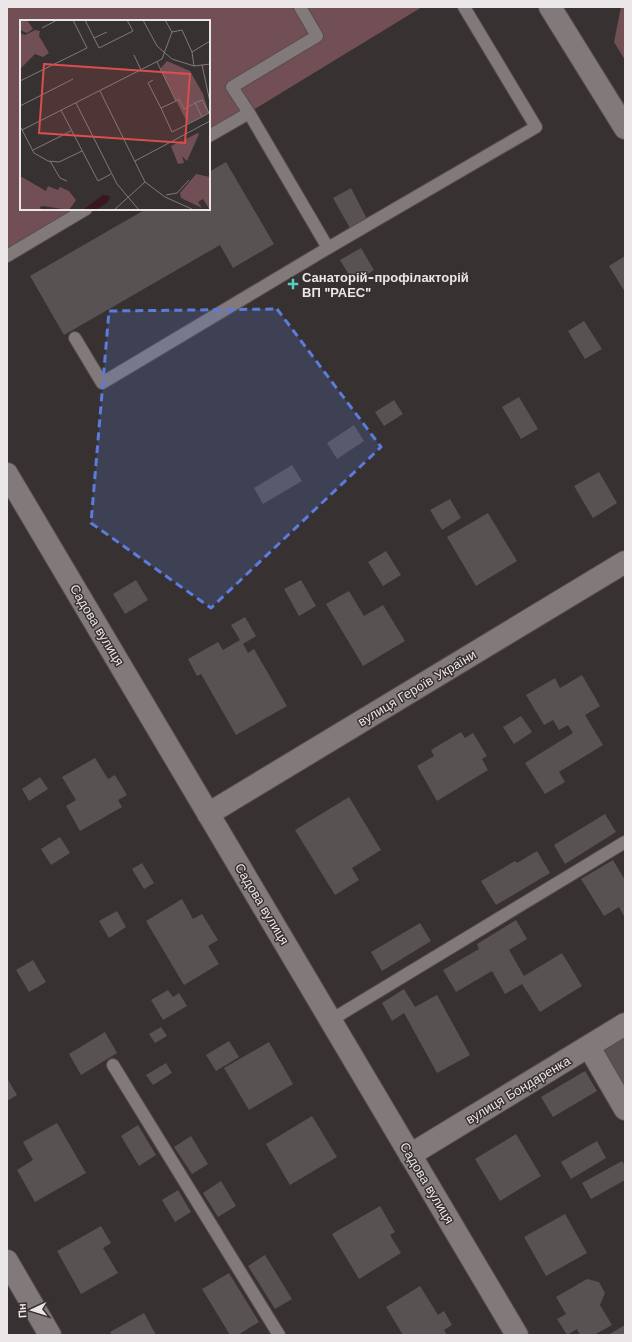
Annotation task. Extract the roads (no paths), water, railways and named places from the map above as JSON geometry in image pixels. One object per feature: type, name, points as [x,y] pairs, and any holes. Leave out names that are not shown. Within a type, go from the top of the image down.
[{"type":"street","points":[[550,7],[625,128]]},
{"type":"street","name":"Садова вулиця","points":[[7,474],[517,1335]]},
{"type":"street","name":"вулиця Героїв України","points":[[208,814],[625,562]]},
{"type":"street","name":"вулиця Бондаренка","points":[[410,1155],[625,1024]]},
{"type":"street","points":[[589,1046],[625,1110]]},
{"type":"street","points":[[7,1261],[50,1335]]},
{"type":"lane","points":[[300,7],[318,36],[232,87],[328,248]]},
{"type":"lane","points":[[75,338],[102,383],[328,248],[536,127],[464,7]]},
{"type":"lane","points":[[210,135],[248,113]]},
{"type":"lane","points":[[7,256],[84,210]]},
{"type":"lane","points":[[331,1020],[625,842]]},
{"type":"lane","points":[[113,1064],[279,1335]]},
{"type":"place","name":"Санаторій-профілакторій ВП \"РАЕС\"","points":[[293,284]]}]
